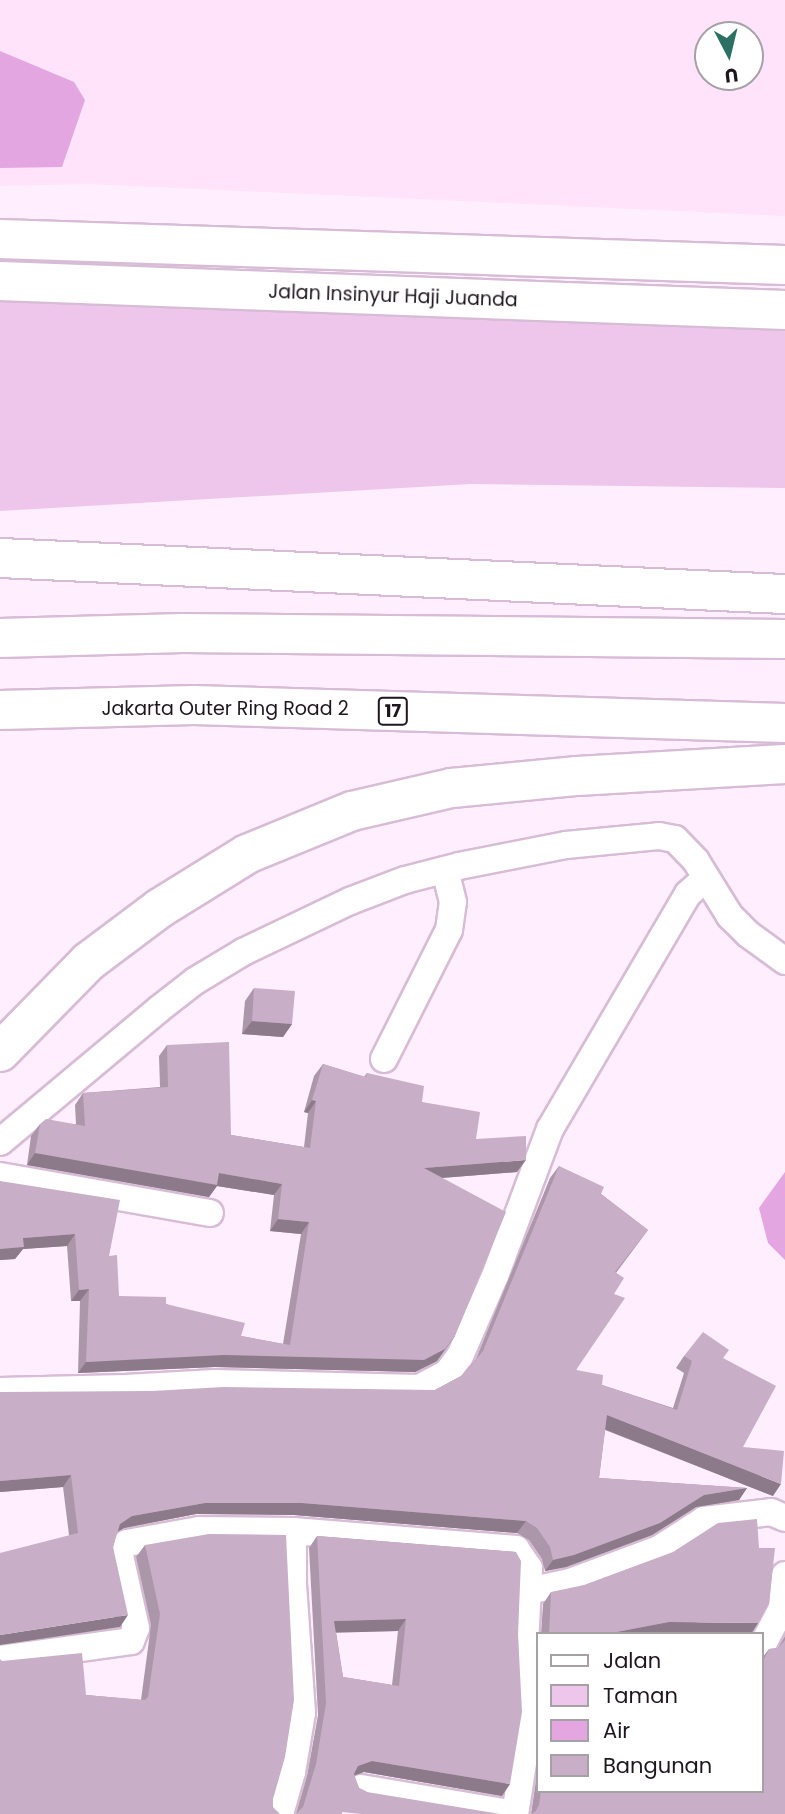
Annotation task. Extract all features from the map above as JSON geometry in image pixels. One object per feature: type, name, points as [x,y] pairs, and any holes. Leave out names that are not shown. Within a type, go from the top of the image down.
[{"type":"highway","points":[[0,239],[785,265]]},
{"type":"highway","name":"Jalan Insinyur Haji Juanda","points":[[0,281],[785,310]]},
{"type":"highway","points":[[0,558],[785,594]]},
{"type":"highway","points":[[0,638],[197,633],[785,639]]},
{"type":"highway","name":"Jakarta Outer Ring Road 2","points":[[0,710],[194,705],[785,723]]},
{"type":"highway","points":[[0,1052],[88,962],[160,908],[247,854],[352,811],[452,788],[578,776],[785,764]]},
{"type":"street","points":[[0,1142],[195,981],[296,925],[383,889],[445,870],[566,845],[659,836],[675,839],[687,848],[730,916],[785,961]]},
{"type":"street","points":[[384,1059],[449,930],[453,902],[445,870]]},
{"type":"street","points":[[0,1391],[125,1388],[215,1382],[419,1388],[447,1373],[460,1356],[495,1276],[550,1129],[688,894],[706,878]]},
{"type":"street","points":[[0,1176],[210,1213]]},
{"type":"street","points":[[528,1591],[570,1582],[659,1549],[704,1520],[771,1512],[785,1518]]},
{"type":"street","points":[[0,1659],[131,1641],[136,1628],[120,1556],[122,1547],[127,1543],[199,1530],[293,1531],[516,1549],[525,1558],[529,1568],[525,1645],[529,1725],[515,1814],[361,1788]]},
{"type":"street","points":[[279,1814],[292,1772],[302,1713],[293,1585],[293,1531]]},
{"type":"street","points":[[764,1642],[782,1608],[785,1575]]},
{"type":"shaded area","points":[[0,0],[785,0],[785,216],[88,184],[0,186]]},
{"type":"green space","points":[[0,298],[785,331],[785,488],[471,484],[0,511]]},
{"type":"water","points":[[0,51],[74,82],[85,100],[62,167],[0,168]]},
{"type":"water","points":[[785,1172],[785,1260],[768,1243],[759,1208]]},
{"type":"building","points":[[254,988],[295,991],[292,1024],[252,1021]]},
{"type":"building","points":[[229,1042],[231,1135],[310,1148],[316,1101],[312,1100],[323,1064],[366,1077],[367,1073],[424,1086],[422,1102],[480,1112],[476,1139],[526,1136],[526,1160],[424,1168],[506,1212],[455,1336],[445,1349],[424,1360],[224,1355],[86,1362],[89,1289],[79,1290],[75,1234],[23,1238],[24,1247],[0,1249],[0,1181],[120,1200],[109,1256],[117,1255],[119,1296],[166,1297],[166,1304],[245,1323],[241,1336],[290,1345],[309,1222],[278,1219],[282,1184],[219,1173],[217,1185],[35,1153],[40,1124],[46,1119],[85,1126],[83,1093],[168,1087],[167,1045]]},
{"type":"building","points":[[559,1166],[604,1187],[601,1194],[648,1230],[615,1272],[624,1278],[614,1294],[625,1298],[576,1370],[603,1375],[602,1385],[677,1410],[692,1361],[684,1356],[703,1332],[729,1350],[723,1358],[776,1386],[743,1447],[784,1451],[781,1484],[607,1415],[599,1478],[747,1488],[704,1495],[660,1523],[574,1555],[553,1560],[550,1547],[537,1528],[526,1521],[302,1503],[205,1503],[132,1516],[120,1524],[113,1547],[128,1615],[0,1635],[0,1553],[78,1533],[71,1475],[0,1481],[0,1392],[134,1392],[224,1387],[435,1390],[463,1375],[483,1351]]},
{"type":"building","points":[[757,1519],[759,1548],[775,1548],[769,1603],[758,1623],[669,1622],[616,1632],[549,1632],[551,1592],[584,1585],[673,1552],[718,1523]]},
{"type":"building","points":[[209,1534],[286,1535],[294,1700],[285,1757],[273,1799],[273,1807],[280,1814],[0,1814],[0,1659],[2,1661],[82,1653],[86,1695],[145,1700],[148,1697],[160,1614],[145,1545]]},
{"type":"building","points":[[317,1536],[516,1552],[521,1561],[518,1634],[522,1712],[510,1784],[372,1761],[358,1766],[354,1774],[359,1788],[367,1792],[500,1814],[296,1814],[303,1807],[316,1764],[326,1703]],"holes":[[[406,1619],[399,1686],[343,1677],[334,1621]]]},
{"type":"building","points":[[785,1640],[785,1814],[531,1814],[539,1805],[541,1793],[764,1793],[764,1659],[769,1649],[778,1648]]}]
